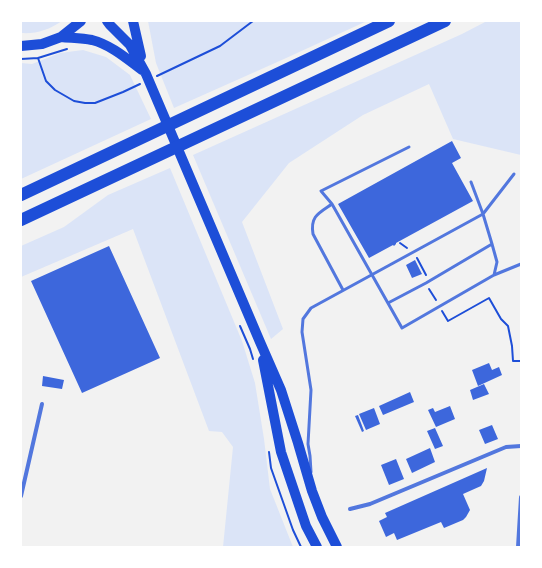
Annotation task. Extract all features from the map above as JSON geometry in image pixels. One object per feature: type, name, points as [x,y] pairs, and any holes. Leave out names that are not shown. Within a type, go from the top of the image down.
[{"type":"highway","points":[[21,195],[389,21]]},
{"type":"highway","points":[[21,220],[445,21]]},
{"type":"main road","points":[[21,46],[42,44],[61,36],[81,21]]},
{"type":"main road","points":[[107,21],[110,26],[130,45],[146,74],[281,390],[312,491],[322,517],[337,547]]},
{"type":"main road","points":[[133,21],[146,74]]},
{"type":"main road","points":[[61,36],[92,40],[106,45],[120,53],[146,74]]},
{"type":"main road","points":[[260,342],[281,452],[306,526],[317,547]]},
{"type":"street","points":[[21,496],[42,404]]},
{"type":"street","points":[[350,509],[370,504],[506,447],[521,446]]},
{"type":"street","points":[[518,547],[521,497]]},
{"type":"lane","points":[[409,147],[321,190],[332,204],[402,328],[494,275],[521,264]]},
{"type":"lane","points":[[312,491],[308,444],[311,390],[302,332],[303,319],[311,308],[483,214],[514,174]]},
{"type":"lane","points":[[471,182],[483,214],[497,262],[494,275]]},
{"type":"lane","points":[[332,204],[317,214],[312,226],[313,234],[343,290]]},
{"type":"lane","points":[[388,303],[426,283],[492,244]]},
{"type":"lane","points":[[306,526],[314,547]]},
{"type":"path","points":[[21,59],[38,58],[69,48]]},
{"type":"path","points":[[400,243],[413,252],[427,277],[424,278],[426,283],[448,322],[489,298],[501,319],[508,326],[513,361],[521,361]]},
{"type":"path","points":[[238,319],[254,363]]},
{"type":"path","points":[[268,445],[271,468],[293,530],[301,547]]},
{"type":"shaded area","points":[[21,21],[62,21],[42,31],[21,33]]},
{"type":"shaded area","points":[[148,21],[367,21],[174,108],[156,63]]},
{"type":"shaded area","points":[[487,21],[521,21],[521,155],[453,139],[429,84],[363,115],[289,163],[242,222],[283,329],[271,339],[193,155],[462,34]]},
{"type":"shaded area","points":[[83,50],[106,57],[130,75],[151,119],[21,179],[21,63],[32,64],[60,53]]},
{"type":"shaded area","points":[[170,168],[242,341],[255,383],[270,489],[293,547],[223,547],[233,447],[222,432],[209,431],[133,229],[21,277],[21,246],[64,227],[108,195]]},
{"type":"building","points":[[452,141],[461,158],[452,163],[473,201],[396,243],[394,246],[393,245],[369,258],[338,204]]},
{"type":"building","points":[[109,246],[160,358],[82,393],[31,281]]},
{"type":"building","points":[[415,260],[422,274],[412,278],[406,265]]},
{"type":"building","points":[[489,363],[492,370],[499,367],[502,375],[478,386],[472,370]]},
{"type":"building","points":[[43,376],[64,380],[62,389],[42,386]]},
{"type":"building","points":[[484,384],[489,394],[473,400],[470,390]]},
{"type":"building","points":[[410,392],[414,402],[383,415],[379,406]]},
{"type":"building","points":[[450,406],[455,419],[436,427],[428,410],[433,408],[435,412]]},
{"type":"building","points":[[374,408],[380,424],[366,430],[359,414]]},
{"type":"building","points":[[358,415],[364,431],[362,432],[355,416]]},
{"type":"building","points":[[492,425],[498,439],[485,444],[479,430]]},
{"type":"building","points":[[435,428],[443,446],[435,449],[427,431]]},
{"type":"building","points":[[430,448],[435,462],[412,473],[406,459]]},
{"type":"building","points":[[396,459],[404,479],[389,485],[381,465]]},
{"type":"building","points":[[487,468],[484,481],[481,486],[463,494],[470,510],[463,520],[444,528],[441,522],[397,540],[394,533],[386,537],[379,521],[387,517],[385,513]]}]
